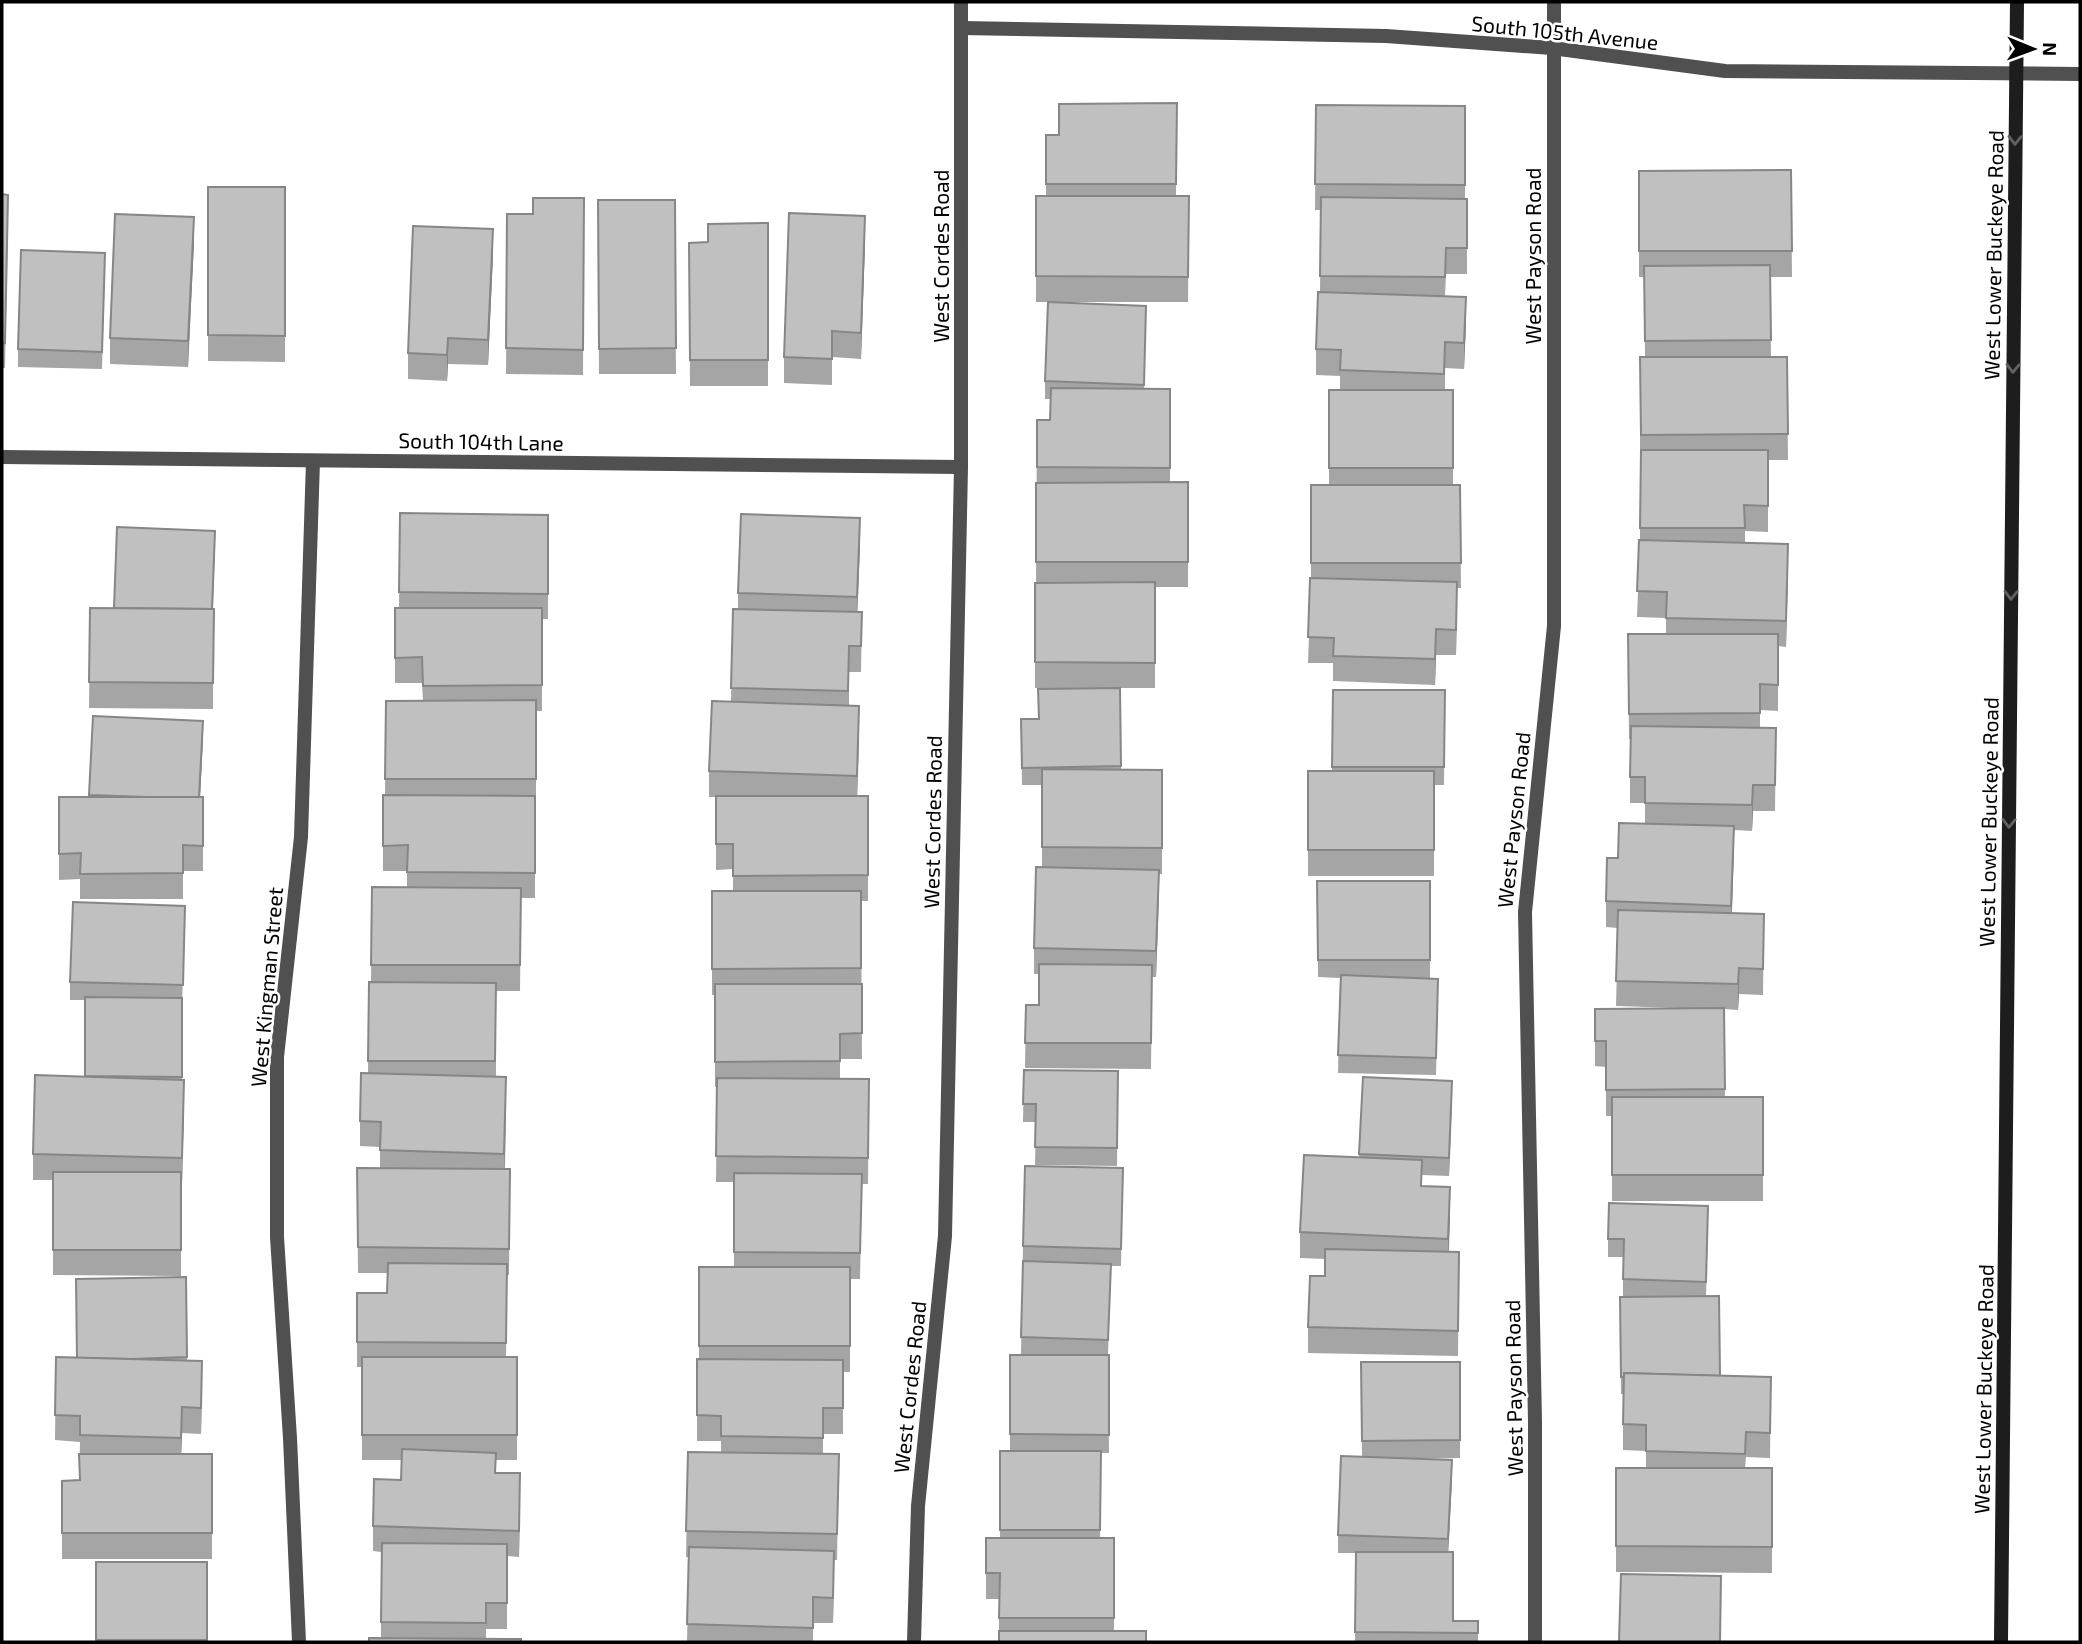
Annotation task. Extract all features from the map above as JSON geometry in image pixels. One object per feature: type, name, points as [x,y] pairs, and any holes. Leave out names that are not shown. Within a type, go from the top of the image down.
[{"type":"main road","name":"West Lower Buckeye Road","points":[[2001,1642],[2017,2]]},
{"type":"street","name":"West Cordes Road","points":[[915,1642],[918,1506],[945,1236],[961,467],[961,2]]},
{"type":"street","name":"West Payson Road","points":[[1535,1642],[1535,1422],[1525,912],[1554,626],[1554,2]]},
{"type":"street","name":"South 105th Avenue","points":[[961,28],[1386,36],[1552,48],[1725,71],[2080,74]]},
{"type":"street","name":"South 104th Lane","points":[[2,457],[961,467]]},
{"type":"street","name":"West Kingman Street","points":[[299,1642],[276,1237],[277,1070],[302,837],[313,461]]},
{"type":"building","points":[[1177,103],[1176,184],[1046,184],[1046,135],[1059,135],[1059,104]]},
{"type":"building","points":[[1316,105],[1465,106],[1465,185],[1315,184]]},
{"type":"building","points":[[1791,170],[1792,251],[1639,251],[1639,171]]},
{"type":"building","points":[[208,187],[285,187],[285,336],[208,335]]},
{"type":"building","points":[[2,194],[8,195],[5,343],[2,342]]},
{"type":"building","points":[[1036,196],[1189,196],[1188,277],[1036,276]]},
{"type":"building","points":[[1321,197],[1467,199],[1467,248],[1446,248],[1445,277],[1320,276]]},
{"type":"building","points":[[533,198],[584,198],[583,350],[506,348],[507,214],[533,214]]},
{"type":"building","points":[[598,200],[675,200],[676,348],[599,349]]},
{"type":"building","points":[[789,213],[865,216],[861,333],[832,331],[832,359],[784,357]]},
{"type":"building","points":[[115,214],[194,217],[188,341],[110,338]]},
{"type":"building","points":[[768,223],[768,360],[690,360],[689,243],[708,242],[708,224]]},
{"type":"building","points":[[413,226],[493,229],[488,340],[448,338],[447,355],[408,353]]},
{"type":"building","points":[[21,250],[105,253],[102,352],[18,349]]},
{"type":"building","points":[[1770,265],[1771,340],[1645,341],[1644,266]]},
{"type":"building","points":[[1318,292],[1466,297],[1464,343],[1445,342],[1444,374],[1340,370],[1341,350],[1316,349]]},
{"type":"building","points":[[1048,302],[1146,306],[1144,385],[1045,381]]},
{"type":"building","points":[[1640,357],[1787,357],[1788,434],[1641,435]]},
{"type":"building","points":[[1051,388],[1170,389],[1170,468],[1037,467],[1037,420],[1050,420]]},
{"type":"building","points":[[1329,390],[1453,390],[1453,468],[1329,468]]},
{"type":"building","points":[[1641,450],[1768,450],[1768,506],[1744,505],[1745,528],[1640,528]]},
{"type":"building","points":[[1188,482],[1188,562],[1036,562],[1036,483]]},
{"type":"building","points":[[1311,485],[1460,485],[1461,563],[1311,563]]},
{"type":"building","points":[[400,513],[548,515],[548,594],[399,592]]},
{"type":"building","points":[[741,514],[860,518],[857,597],[738,593]]},
{"type":"building","points":[[117,527],[215,531],[212,609],[114,608]]},
{"type":"building","points":[[1639,540],[1788,544],[1786,621],[1666,618],[1667,592],[1637,591]]},
{"type":"building","points":[[1310,578],[1457,582],[1456,630],[1436,629],[1435,659],[1333,656],[1334,638],[1308,637]]},
{"type":"building","points":[[1155,582],[1155,663],[1035,662],[1035,583]]},
{"type":"building","points":[[90,608],[214,609],[213,683],[89,682]]},
{"type":"building","points":[[395,608],[542,608],[542,685],[423,686],[422,657],[395,658]]},
{"type":"building","points":[[733,609],[862,612],[861,646],[849,646],[848,691],[731,688]]},
{"type":"building","points":[[1628,634],[1778,634],[1778,685],[1760,684],[1760,713],[1629,714]]},
{"type":"building","points":[[1120,688],[1121,766],[1022,768],[1021,719],[1039,719],[1038,689]]},
{"type":"building","points":[[1333,690],[1445,690],[1444,767],[1332,767]]},
{"type":"building","points":[[536,700],[536,779],[385,779],[386,701]]},
{"type":"building","points":[[712,701],[859,706],[857,776],[709,771]]},
{"type":"building","points":[[93,716],[203,721],[199,797],[89,795]]},
{"type":"building","points":[[1631,726],[1776,728],[1775,785],[1753,785],[1752,805],[1645,803],[1645,777],[1630,777]]},
{"type":"building","points":[[1042,769],[1162,770],[1162,848],[1042,847]]},
{"type":"building","points":[[1308,771],[1434,771],[1434,850],[1308,850]]},
{"type":"building","points":[[383,795],[535,796],[535,873],[407,872],[408,845],[383,846]]},
{"type":"building","points":[[716,796],[868,796],[868,875],[733,876],[733,844],[716,844]]},
{"type":"building","points":[[59,797],[203,797],[203,846],[183,845],[183,873],[80,874],[81,853],[59,854]]},
{"type":"building","points":[[1619,823],[1734,826],[1731,906],[1606,901],[1607,858],[1618,858]]},
{"type":"building","points":[[1036,867],[1159,870],[1156,951],[1034,948]]},
{"type":"building","points":[[1317,881],[1430,881],[1430,960],[1318,960]]},
{"type":"building","points":[[372,887],[521,888],[520,965],[371,965]]},
{"type":"building","points":[[712,891],[861,891],[861,968],[712,969]]},
{"type":"building","points":[[73,902],[185,906],[183,985],[70,982]]},
{"type":"building","points":[[1618,910],[1764,914],[1763,969],[1739,968],[1738,984],[1616,981]]},
{"type":"building","points":[[1039,964],[1152,965],[1151,1043],[1025,1043],[1026,1005],[1039,1005]]},
{"type":"building","points":[[1341,975],[1438,979],[1436,1058],[1338,1055]]},
{"type":"building","points":[[369,982],[496,983],[495,1061],[368,1061]]},
{"type":"building","points":[[715,984],[862,984],[862,1033],[840,1034],[840,1061],[715,1062]]},
{"type":"building","points":[[85,997],[182,998],[182,1077],[85,1076]]},
{"type":"building","points":[[1724,1008],[1725,1089],[1606,1090],[1606,1041],[1595,1041],[1595,1009]]},
{"type":"building","points":[[1024,1070],[1118,1071],[1117,1148],[1035,1147],[1036,1104],[1023,1104]]},
{"type":"building","points":[[361,1073],[506,1077],[504,1154],[380,1150],[381,1122],[360,1121]]},
{"type":"building","points":[[35,1075],[184,1080],[182,1158],[33,1154]]},
{"type":"building","points":[[1363,1077],[1452,1081],[1449,1158],[1359,1154]]},
{"type":"building","points":[[717,1078],[869,1079],[868,1158],[716,1156]]},
{"type":"building","points":[[1612,1097],[1763,1097],[1763,1175],[1612,1175]]},
{"type":"building","points":[[1304,1155],[1422,1160],[1421,1186],[1450,1187],[1448,1239],[1300,1232]]},
{"type":"building","points":[[1025,1166],[1123,1168],[1121,1249],[1023,1246]]},
{"type":"building","points":[[357,1168],[510,1169],[509,1249],[358,1247]]},
{"type":"building","points":[[53,1172],[181,1172],[181,1250],[53,1250]]},
{"type":"building","points":[[734,1173],[862,1174],[860,1253],[734,1252]]},
{"type":"building","points":[[1609,1203],[1708,1206],[1706,1282],[1623,1279],[1624,1239],[1608,1239]]},
{"type":"building","points":[[1325,1249],[1459,1252],[1458,1331],[1308,1327],[1310,1276],[1325,1276]]},
{"type":"building","points":[[1023,1261],[1111,1264],[1108,1340],[1021,1337]]},
{"type":"building","points":[[388,1263],[507,1264],[506,1343],[357,1342],[357,1293],[387,1293]]},
{"type":"building","points":[[699,1267],[850,1267],[850,1346],[699,1346]]},
{"type":"building","points":[[186,1277],[187,1357],[77,1358],[76,1279]]},
{"type":"building","points":[[1719,1296],[1720,1376],[1624,1373],[1624,1377],[1621,1377],[1620,1297]]},
{"type":"building","points":[[1010,1355],[1109,1355],[1109,1435],[1010,1434]]},
{"type":"building","points":[[56,1357],[202,1361],[201,1408],[182,1407],[181,1438],[80,1435],[80,1416],[55,1415]]},
{"type":"building","points":[[362,1357],[517,1357],[517,1435],[362,1435]]},
{"type":"building","points":[[697,1359],[843,1360],[843,1408],[823,1408],[823,1438],[721,1436],[721,1416],[697,1415]]},
{"type":"building","points":[[1361,1362],[1460,1362],[1460,1440],[1362,1441]]},
{"type":"building","points":[[1624,1373],[1771,1377],[1770,1433],[1746,1432],[1745,1454],[1646,1451],[1646,1425],[1623,1424]]},
{"type":"building","points":[[402,1449],[496,1453],[495,1473],[520,1473],[519,1531],[373,1526],[374,1479],[401,1480]]},
{"type":"building","points":[[1000,1451],[1101,1451],[1100,1530],[1000,1530]]},
{"type":"building","points":[[688,1452],[839,1454],[837,1534],[686,1531]]},
{"type":"building","points":[[79,1454],[212,1454],[212,1533],[62,1533],[62,1481],[80,1480]]},
{"type":"building","points":[[1341,1456],[1452,1460],[1448,1539],[1338,1535]]},
{"type":"building","points":[[1616,1468],[1772,1468],[1772,1547],[1616,1546]]},
{"type":"building","points":[[986,1538],[1114,1538],[1114,1618],[999,1618],[1000,1573],[986,1573]]},
{"type":"building","points":[[382,1543],[507,1544],[507,1603],[486,1603],[486,1623],[381,1622]]},
{"type":"building","points":[[689,1547],[834,1551],[833,1598],[813,1597],[813,1628],[687,1624]]},
{"type":"building","points":[[1356,1552],[1453,1552],[1453,1621],[1478,1621],[1478,1633],[1355,1632]]},
{"type":"building","points":[[96,1562],[207,1562],[207,1640],[96,1640]]},
{"type":"building","points":[[1621,1574],[1721,1576],[1720,1642],[1619,1642]]},
{"type":"building","points":[[999,1631],[1146,1631],[1146,1642],[999,1642]]},
{"type":"building","points":[[369,1638],[521,1639],[521,1642],[369,1642]]}]
